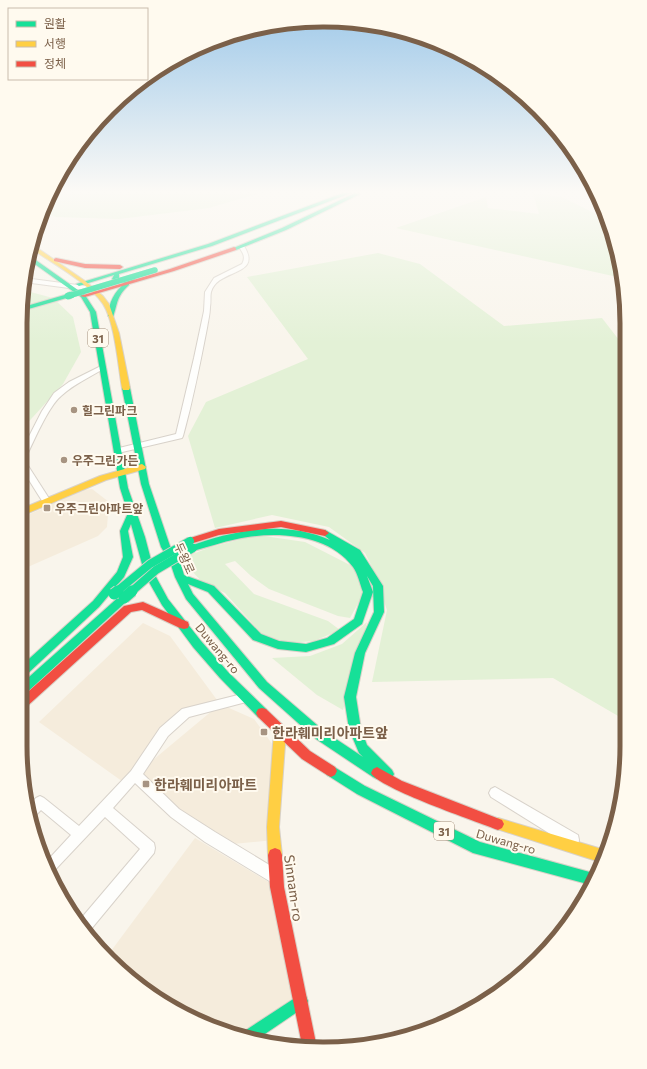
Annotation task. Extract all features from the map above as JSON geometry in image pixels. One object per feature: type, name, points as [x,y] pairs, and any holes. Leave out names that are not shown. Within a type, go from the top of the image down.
[{"type":"main road","points":[[68,292],[84,283],[122,272],[153,267],[228,243]]},
{"type":"main road","points":[[28,305],[237,243]]},
{"type":"main road","points":[[83,296],[252,243]]},
{"type":"main road","points":[[36,249],[96,292]]},
{"type":"main road","points":[[43,254],[69,263],[92,267],[153,267]]},
{"type":"main road","name":"Duwang-ro","points":[[34,262],[68,292],[83,296],[93,312],[124,490],[140,537],[150,575],[165,602],[197,644],[246,698],[306,755],[361,790],[478,848],[589,878]]},
{"type":"main road","points":[[122,272],[116,275],[116,280],[121,282],[134,281]]},
{"type":"main road","points":[[111,316],[111,306],[116,294],[134,281]]},
{"type":"main road","name":"두왕로","points":[[96,292],[105,302],[111,316],[142,467],[155,516],[166,547],[175,561],[180,577],[189,596],[263,685],[320,735],[366,767],[398,785],[484,820],[599,855]]},
{"type":"main road","points":[[27,510],[121,473],[142,467]]},
{"type":"main road","points":[[27,668],[96,604],[121,574],[128,557],[124,531],[132,513]]},
{"type":"main road","points":[[27,686],[148,575],[192,545],[219,532],[281,524],[322,532],[357,552],[378,586],[379,612],[360,653],[350,697],[355,729],[363,749],[398,785]]},
{"type":"main road","points":[[27,676],[135,574],[157,557],[222,537],[259,530],[284,530],[301,533],[329,543],[344,552],[357,565],[368,592],[358,621],[330,641],[306,648],[278,646],[257,637],[211,589],[180,577]]},
{"type":"main road","points":[[27,700],[128,609],[143,606],[184,625]]},
{"type":"main road","name":"Sinnam-ro","points":[[280,731],[273,827],[276,877],[309,1041]]},
{"type":"main road","points":[[252,1033],[301,1001]]},
{"type":"street","points":[[118,451],[179,436],[190,396],[208,308],[208,291],[215,280],[243,268],[246,262],[245,250],[242,247]]},
{"type":"street","points":[[31,281],[54,285],[68,292],[85,288],[96,292]]},
{"type":"street","points":[[27,447],[46,411],[57,395],[72,384],[103,367]]},
{"type":"street","points":[[27,471],[47,502]]},
{"type":"street","points":[[52,864],[135,775],[164,732],[186,712],[246,698]]},
{"type":"street","points":[[135,775],[175,813],[210,837],[276,877]]},
{"type":"street","points":[[495,793],[599,854]]},
{"type":"street","points":[[34,808],[40,802],[80,835]]},
{"type":"street","points":[[86,924],[149,848],[104,808]]},
{"type":"shaded area","points":[[92,489],[109,502],[107,527],[98,536],[27,567],[27,515],[84,490]]},
{"type":"shaded area","points":[[143,623],[170,636],[220,704],[254,719],[278,752],[274,840],[223,845],[135,775],[219,705],[186,713],[126,784],[39,722]]},
{"type":"shaded area","points":[[195,838],[277,887],[301,1001],[253,1033],[247,1032],[210,1019],[175,1002],[143,981],[111,951]]},
{"type":"green space","points":[[463,243],[609,243],[616,277]]},
{"type":"green space","points":[[378,253],[420,264],[504,326],[602,318],[620,341],[620,717],[553,678],[372,682],[387,610],[372,567],[365,553],[329,527],[272,515],[215,528],[188,436],[206,402],[308,359],[247,277]]},
{"type":"green space","points":[[29,292],[53,298],[73,317],[81,352],[63,384],[27,424],[27,324]]},
{"type":"green space","points":[[257,535],[305,542],[352,566],[365,584],[360,600],[350,618],[338,616],[269,589],[251,576],[235,561],[225,564],[254,594],[328,621],[340,630],[314,641],[287,643],[261,633],[225,593],[203,583],[191,570],[190,555],[211,547]]},
{"type":"green space","points":[[367,622],[343,710],[317,695],[272,658],[310,656],[342,644]]},
{"type":"traffic: fast","points":[[79,284],[216,243]]},
{"type":"traffic: fast","points":[[234,249],[249,243]]},
{"type":"traffic: fast","points":[[34,261],[83,296],[93,312],[124,488],[140,537],[150,575],[165,602],[197,644],[224,675],[262,713]]},
{"type":"traffic: fast","points":[[68,296],[155,270]]},
{"type":"traffic: fast","points":[[117,275],[115,279],[118,281],[134,281]]},
{"type":"traffic: fast","points":[[111,316],[115,298],[127,284]]},
{"type":"traffic: fast","points":[[28,307],[68,296]]},
{"type":"traffic: fast","points":[[126,388],[145,484],[166,547],[175,561],[180,577],[189,596],[263,685],[320,735],[377,773]]},
{"type":"traffic: fast","points":[[27,668],[96,604],[121,574],[128,557],[124,531],[132,513]]},
{"type":"traffic: fast","points":[[180,577],[211,589],[257,637],[278,645],[306,648],[330,641],[358,621],[368,592],[360,570],[352,559],[336,547],[324,541],[297,533],[267,532],[237,535],[193,548]]},
{"type":"traffic: fast","points":[[325,533],[357,552],[378,586],[379,612],[360,653],[350,697],[355,729],[363,749],[388,774]]},
{"type":"traffic: fast","points":[[114,594],[150,564],[190,541]]},
{"type":"traffic: fast","points":[[124,598],[156,570],[193,548]]},
{"type":"traffic: fast","points":[[27,686],[124,598]]},
{"type":"traffic: fast","points":[[331,771],[361,790],[478,848],[589,878]]},
{"type":"traffic: fast","points":[[253,1033],[301,1001]]},
{"type":"traffic: slow","points":[[36,249],[83,282],[101,297],[106,304],[113,322],[126,388]]},
{"type":"traffic: slow","points":[[27,510],[103,478],[142,467]]},
{"type":"traffic: slow","points":[[275,855],[273,827],[280,731]]},
{"type":"traffic: slow","points":[[498,824],[599,855]]},
{"type":"traffic: jam","points":[[83,296],[172,270],[234,249]]},
{"type":"traffic: jam","points":[[56,260],[85,266],[120,267]]},
{"type":"traffic: jam","points":[[190,541],[219,532],[281,524],[325,533]]},
{"type":"traffic: jam","points":[[27,700],[128,609],[143,606],[184,625]]},
{"type":"traffic: jam","points":[[262,713],[306,755],[331,771]]},
{"type":"traffic: jam","points":[[377,773],[398,785],[498,824]]},
{"type":"traffic: jam","points":[[275,855],[277,887],[309,1041]]},
{"type":"place","name":"힐그린파크","points":[[74,410]]},
{"type":"place","name":"우주그린가든","points":[[64,460]]},
{"type":"place","name":"우주그린아파트앞","points":[[47,508]]},
{"type":"place","name":"한라훼미리아파트앞","points":[[264,732]]},
{"type":"place","name":"한라훼미리아파트","points":[[146,784]]}]
